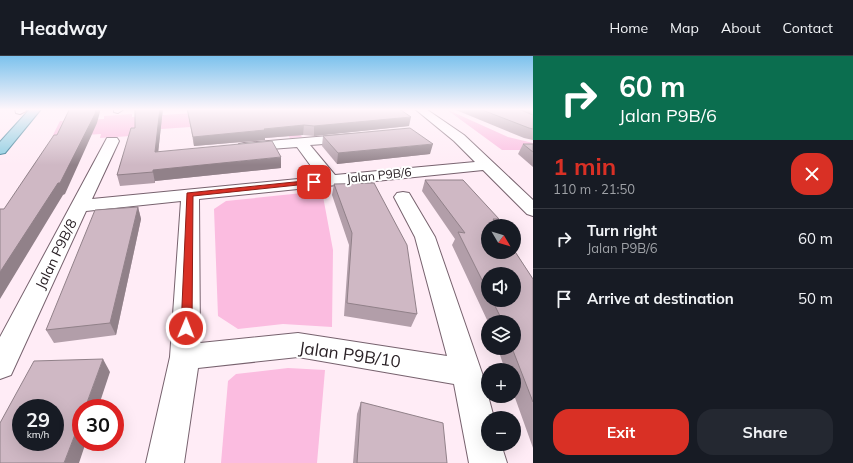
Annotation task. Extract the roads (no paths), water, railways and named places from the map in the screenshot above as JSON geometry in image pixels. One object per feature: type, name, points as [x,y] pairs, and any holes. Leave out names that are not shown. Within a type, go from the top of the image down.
[{"type":"main road","points":[[0,150],[19,128]]},
{"type":"street","points":[[446,128],[459,138],[533,210]]},
{"type":"street","points":[[231,148],[362,137]]},
{"type":"street","name":"Jalan P9B/8","points":[[0,366],[112,141]]},
{"type":"street","points":[[300,142],[330,180]]},
{"type":"street","name":"Jalan P9B/6","points":[[80,206],[487,165]]},
{"type":"street","points":[[164,463],[185,357],[190,195]]},
{"type":"street","points":[[403,197],[425,237],[467,372],[488,463]]},
{"type":"street","name":"Jalan P9B/10","points":[[185,357],[298,345],[467,372]]}]
